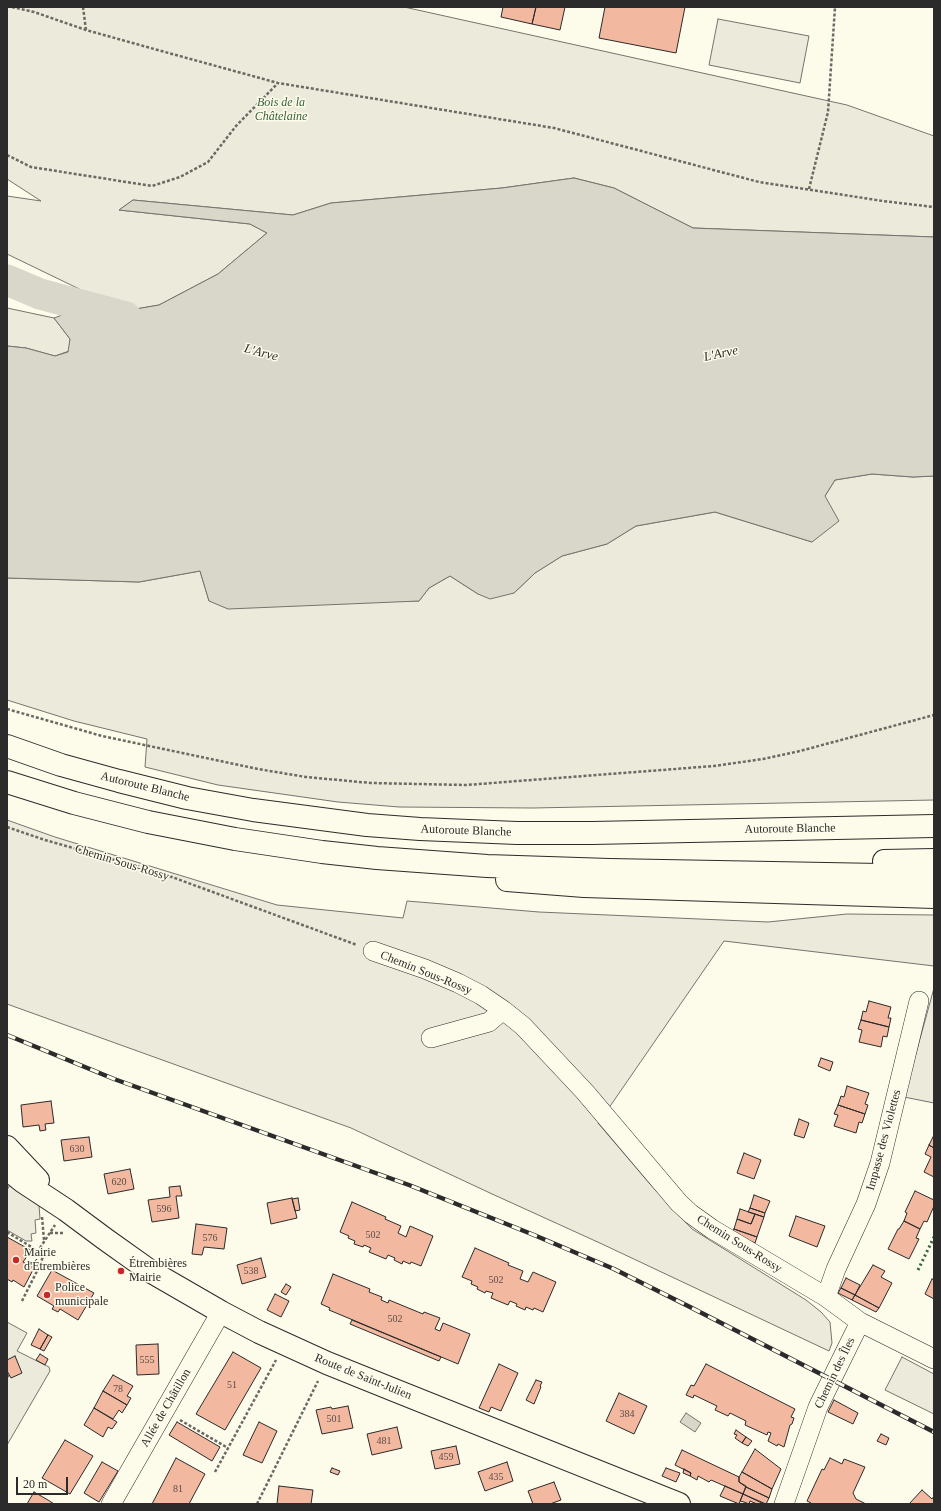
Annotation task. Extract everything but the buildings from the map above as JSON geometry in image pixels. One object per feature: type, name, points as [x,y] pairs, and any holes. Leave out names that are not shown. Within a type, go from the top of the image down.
[{"type":"main road","name":"Autoroute Blanche","points":[[7,746],[61,765],[188,798],[253,810],[367,825],[457,830],[569,833],[934,826]]},
{"type":"main road","points":[[7,782],[74,803],[148,822],[235,839],[453,873],[515,881],[584,886],[934,898]]},
{"type":"main road","points":[[322,852],[421,862],[609,870],[934,876]]},
{"type":"main road","points":[[609,870],[934,860]]},
{"type":"main road","name":"Route de Saint-Julien","points":[[11,1166],[62,1215],[110,1243],[150,1271],[221,1312],[285,1344],[667,1502]]},
{"type":"street","name":"Chemin Sous-Rossy","points":[[373,951],[458,983],[481,995],[503,1010],[523,1026],[575,1082],[680,1203],[699,1221],[826,1297],[860,1322]]},
{"type":"street","name":"Impasse des Violettes","points":[[826,1297],[836,1269],[866,1204],[880,1163],[919,1001]]},
{"type":"street","points":[[431,1038],[489,1022],[503,1010]]},
{"type":"street","name":"Allée de Châtillon","points":[[111,1504],[221,1312]]},
{"type":"street","points":[[860,1322],[934,1359]]},
{"type":"street","name":"Chemin des Îles","points":[[784,1504],[818,1407],[860,1322]]},
{"type":"path","points":[[12,7],[34,12],[86,30],[278,83],[554,128],[759,182],[883,201],[934,207]]},
{"type":"path","points":[[83,7],[86,30]]},
{"type":"path","points":[[809,189],[828,112],[835,7]]},
{"type":"path","points":[[7,155],[32,167],[152,186],[180,177],[208,162],[236,126],[278,83]]},
{"type":"path","points":[[7,709],[102,736],[306,778],[371,783],[466,785],[714,766],[763,759],[800,751],[934,715]]},
{"type":"path","name":"Chemin Sous-Rossy","points":[[7,827],[53,842],[161,873],[373,951]]},
{"type":"path","points":[[42,1214],[44,1241]]},
{"type":"path","points":[[38,1251],[62,1215]]},
{"type":"path","points":[[7,1232],[44,1254],[22,1301]]},
{"type":"path","points":[[215,1472],[285,1344]]},
{"type":"path","points":[[257,1504],[321,1375]]},
{"type":"path","points":[[164,1411],[228,1448]]},
{"type":"green space","name":"Bois de la Châtelaine","points":[[7,7],[404,7],[847,105],[934,136],[934,237],[693,228],[614,188],[574,178],[502,188],[331,203],[293,215],[133,200],[119,210],[250,224],[267,233],[218,274],[159,305],[130,310],[102,300],[7,254],[7,196],[41,201],[7,179]]},
{"type":"green space","points":[[718,19],[809,36],[800,83],[709,65]]},
{"type":"green space","points":[[7,308],[54,318],[70,339],[69,351],[55,356],[26,348],[7,346]]},
{"type":"green space","points":[[872,474],[913,477],[934,476],[934,800],[533,808],[399,807],[338,802],[218,785],[145,767],[147,739],[74,721],[7,700],[7,578],[139,582],[200,571],[209,601],[419,601],[429,588],[450,576],[478,594],[514,593],[535,573],[562,556],[607,544],[636,526],[715,512],[812,542],[825,496],[835,480]]},
{"type":"green space","points":[[7,820],[55,837],[277,905],[403,918],[407,901],[539,912],[768,922],[847,914],[934,915],[934,966],[724,941],[598,1123],[650,1184],[692,1229],[806,1300],[821,1312],[830,1322],[832,1343],[829,1351],[351,1128],[7,1004]]},
{"type":"green space","points":[[934,988],[934,1103],[904,1097]]},
{"type":"green space","points":[[10,1185],[39,1205],[40,1219],[35,1220],[36,1233],[31,1234],[32,1241],[26,1241],[7,1230],[7,1190]]},
{"type":"green space","points":[[7,1322],[27,1333],[17,1351],[49,1367],[50,1371],[7,1445]]},
{"type":"green space","points":[[902,1357],[934,1374],[934,1414],[885,1390]]},
{"type":"water","points":[[574,178],[614,188],[693,228],[934,237],[934,476],[913,477],[872,474],[835,480],[825,496],[839,521],[812,542],[715,512],[636,526],[607,544],[562,556],[535,573],[514,593],[490,599],[478,594],[450,576],[429,588],[419,601],[228,609],[209,601],[200,571],[139,582],[7,578],[7,346],[26,348],[55,356],[68,352],[70,339],[54,318],[102,300],[130,310],[159,305],[218,274],[267,233],[250,224],[119,210],[133,200],[293,215],[331,203],[502,188]]},
{"type":"water","points":[[686,1413],[701,1423],[695,1432],[680,1422]]},
{"type":"waterway","name":"L'Arve","points":[[7,280],[40,294],[126,317]]},
{"type":"railway","points":[[7,1035],[114,1079],[409,1185],[614,1269],[934,1432]]},
{"type":"hedge","points":[[918,1270],[934,1237]]},
{"type":"place","name":"Mairie d'Étrembières","points":[[16,1260]]},
{"type":"place","name":"Étrembières Mairie","points":[[121,1271]]},
{"type":"place","name":"Police municipale","points":[[47,1295]]}]
